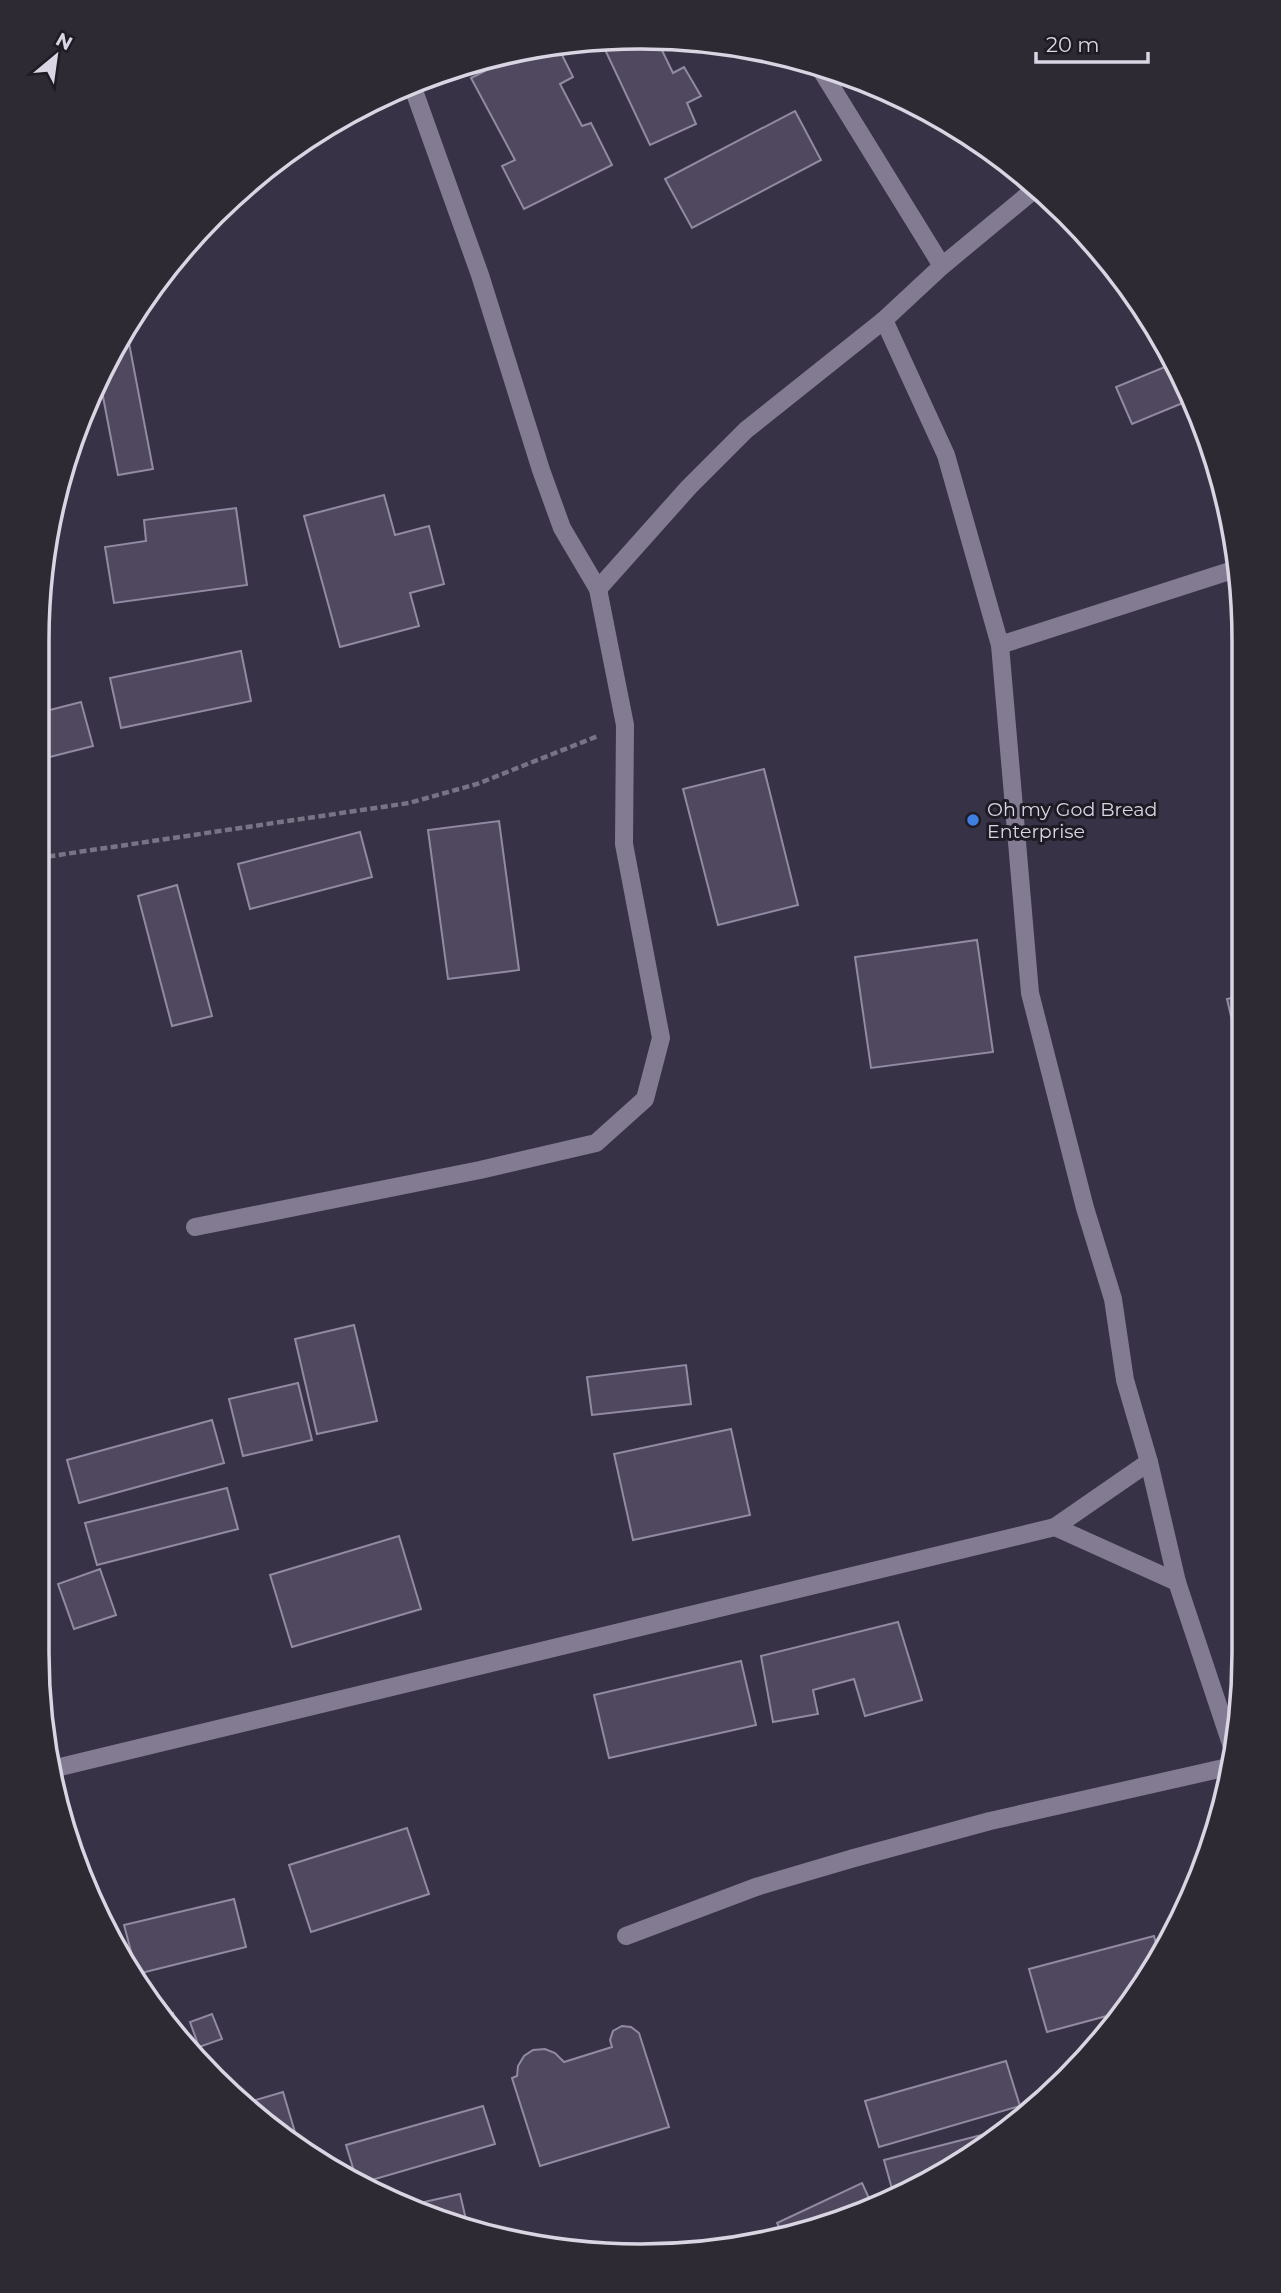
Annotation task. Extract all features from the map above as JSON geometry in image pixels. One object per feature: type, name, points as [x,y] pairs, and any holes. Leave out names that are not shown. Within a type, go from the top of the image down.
[{"type":"street","points":[[826,79],[942,266]]},
{"type":"street","points":[[195,1227],[480,1170],[596,1143],[645,1100],[661,1038],[624,844],[625,725],[598,589],[562,528],[480,275],[415,94]]},
{"type":"street","points":[[598,589],[689,487],[746,430],[884,320],[942,266],[1028,194]]},
{"type":"street","points":[[884,320],[946,455],[1000,645],[1030,993],[1085,1208],[1113,1299],[1125,1380],[1149,1462],[1177,1581],[1227,1731]]},
{"type":"street","points":[[1000,645],[1228,572]]},
{"type":"street","points":[[60,1767],[1055,1527],[1149,1462]]},
{"type":"street","points":[[1055,1527],[1177,1581]]},
{"type":"street","points":[[626,1936],[756,1887],[865,1855],[989,1821],[1221,1769]]},
{"type":"path","points":[[49,856],[409,803],[477,784],[625,725]]},
{"type":"building","points":[[605,50],[662,50],[673,73],[684,67],[701,96],[687,103],[696,124],[650,145]]},
{"type":"building","points":[[562,54],[573,77],[560,84],[582,126],[591,123],[612,165],[524,209],[502,166],[515,160],[471,78],[491,68]]},
{"type":"building","points":[[795,111],[821,160],[692,228],[665,179]]},
{"type":"building","points":[[129,343],[153,469],[118,475],[103,395]]},
{"type":"building","points":[[1165,367],[1182,403],[1132,424],[1116,387]]},
{"type":"building","points":[[384,495],[395,535],[429,526],[444,584],[410,593],[419,626],[340,647],[304,516]]},
{"type":"building","points":[[236,508],[247,585],[114,603],[105,547],[146,541],[144,520]]},
{"type":"building","points":[[241,651],[251,701],[121,728],[110,678]]},
{"type":"building","points":[[81,702],[93,746],[49,757],[49,710]]},
{"type":"building","points":[[764,769],[798,905],[718,925],[683,789]]},
{"type":"building","points":[[499,821],[519,970],[448,979],[428,830]]},
{"type":"building","points":[[360,832],[372,877],[250,909],[238,864]]},
{"type":"building","points":[[177,885],[212,1016],[172,1026],[138,896]]},
{"type":"building","points":[[977,940],[993,1052],[871,1068],[855,957]]},
{"type":"building","points":[[1232,998],[1232,1020],[1227,999]]},
{"type":"building","points":[[354,1325],[377,1421],[317,1434],[295,1339]]},
{"type":"building","points":[[686,1365],[691,1404],[592,1415],[587,1377]]},
{"type":"building","points":[[298,1383],[312,1440],[243,1456],[229,1399]]},
{"type":"building","points":[[212,1420],[224,1463],[79,1503],[67,1460]]},
{"type":"building","points":[[731,1429],[750,1515],[633,1540],[614,1454]]},
{"type":"building","points":[[227,1488],[238,1529],[97,1565],[85,1523]]},
{"type":"building","points":[[399,1536],[421,1609],[292,1647],[270,1575]]},
{"type":"building","points":[[100,1569],[116,1615],[74,1629],[58,1584]]},
{"type":"building","points":[[898,1622],[922,1700],[865,1716],[854,1679],[813,1690],[818,1714],[773,1722],[761,1656]]},
{"type":"building","points":[[741,1661],[756,1725],[609,1758],[594,1695]]},
{"type":"building","points":[[407,1828],[429,1894],[311,1932],[289,1865]]},
{"type":"building","points":[[234,1899],[246,1947],[144,1972],[132,1954],[124,1925]]},
{"type":"building","points":[[1154,1936],[1156,1943],[1108,2016],[1047,2032],[1029,1969]]},
{"type":"building","points":[[212,2014],[222,2039],[200,2047],[190,2022]]},
{"type":"building","points":[[622,2026],[631,2027],[639,2033],[669,2127],[540,2166],[512,2078],[517,2076],[518,2066],[524,2056],[533,2050],[545,2049],[555,2053],[564,2062],[612,2047],[610,2040],[613,2031]]},
{"type":"building","points":[[1006,2061],[1020,2106],[879,2147],[865,2101]]},
{"type":"building","points":[[283,2092],[295,2132],[280,2122],[254,2100]]},
{"type":"building","points":[[483,2106],[495,2144],[373,2180],[353,2169],[346,2145]]},
{"type":"building","points":[[982,2135],[936,2165],[892,2188],[884,2160]]},
{"type":"building","points":[[862,2183],[869,2198],[794,2224],[779,2227],[777,2223]]},
{"type":"building","points":[[460,2194],[466,2218],[450,2213],[423,2202]]},
{"type":"place","name":"Oh my God Bread Enterprise","points":[[973,820]]}]
